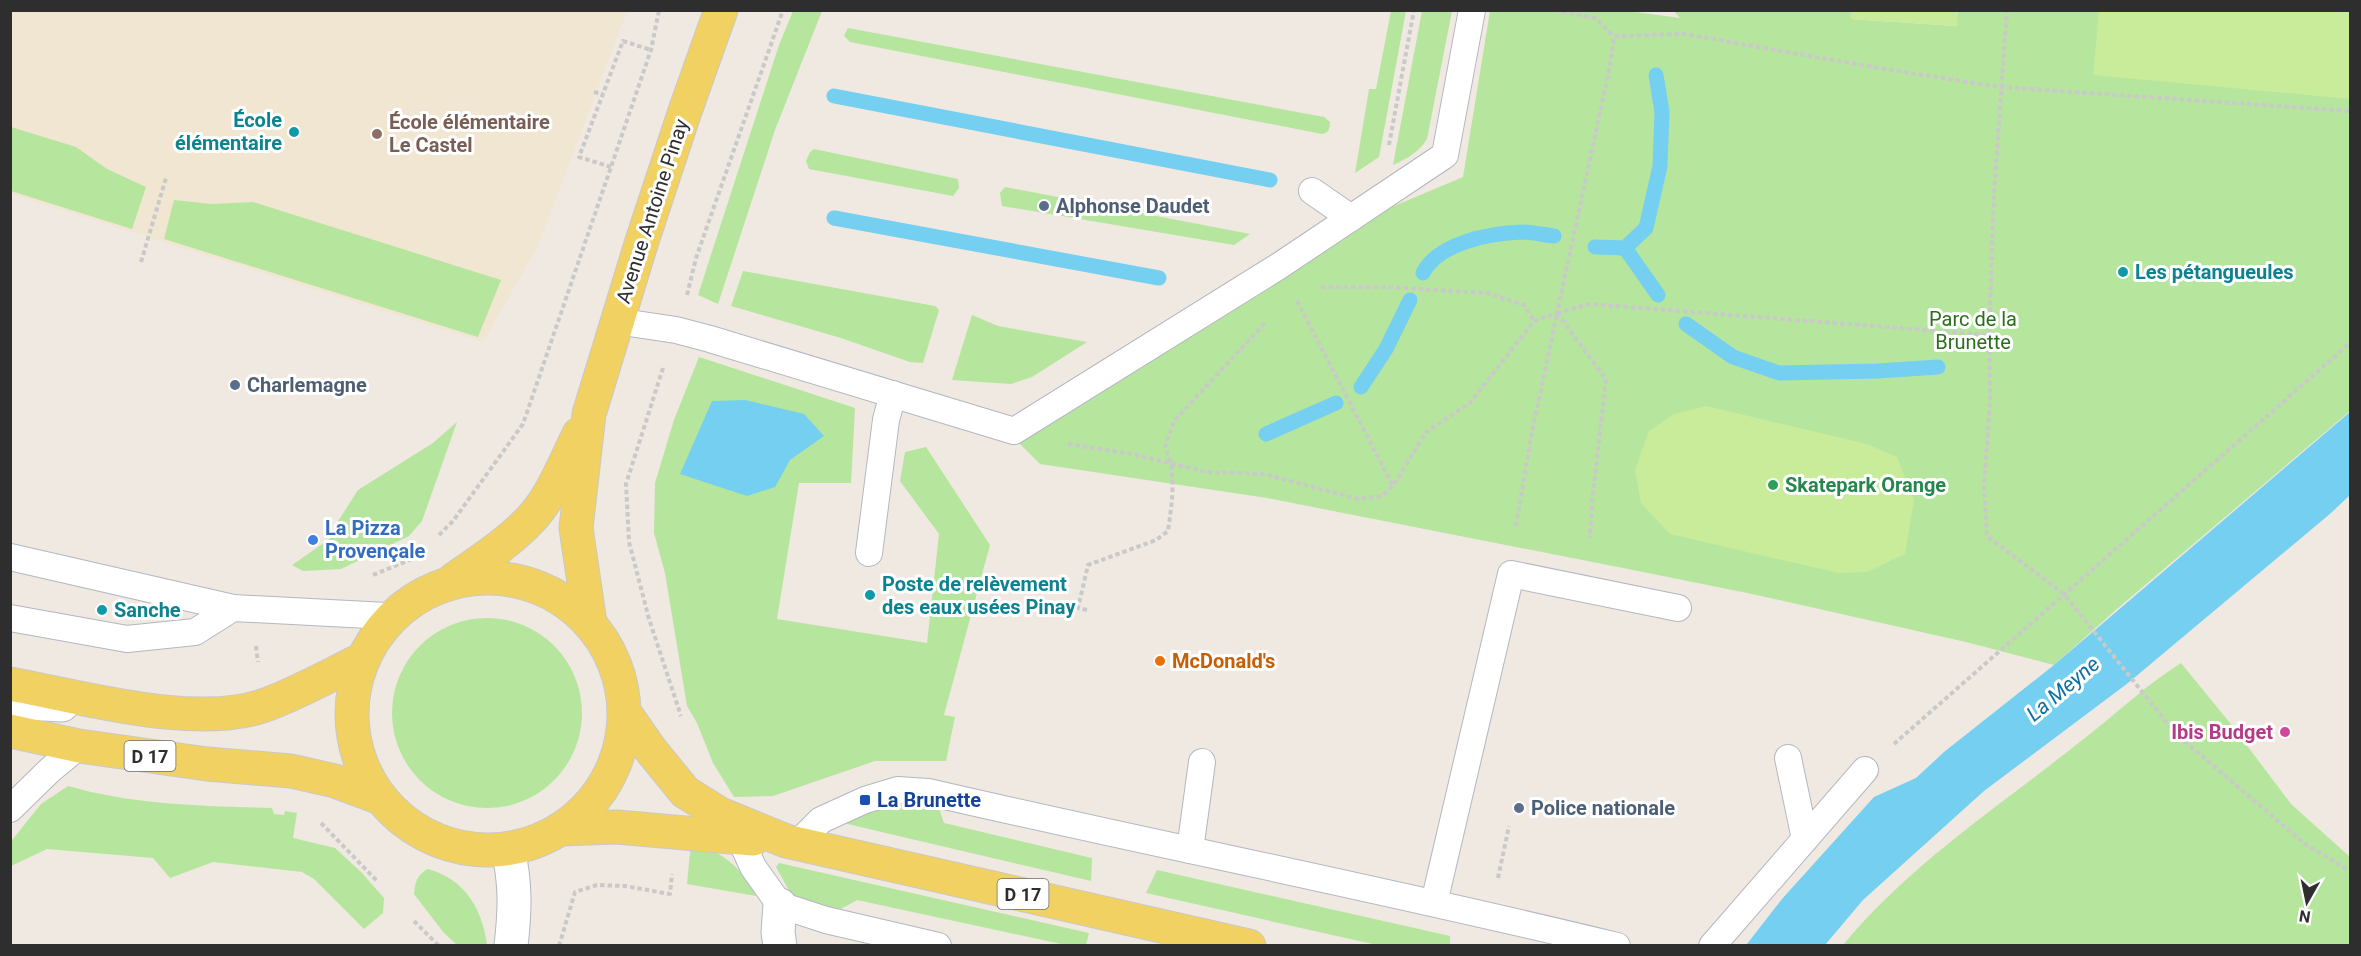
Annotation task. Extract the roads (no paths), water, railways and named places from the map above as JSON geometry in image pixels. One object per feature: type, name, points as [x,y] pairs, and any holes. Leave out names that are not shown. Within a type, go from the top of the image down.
[{"type":"main road","name":"Avenue Antoine Pinay","points":[[590,623],[576,528],[589,414],[616,321],[685,111],[721,10]]},
{"type":"main road","name":"Avenue Antoine Pinay","points":[[453,580],[501,547],[532,518],[554,485],[589,414]]},
{"type":"main road","name":"D 17","points":[[494,578],[530,584],[563,600],[590,623],[609,651],[621,681],[625,713],[621,747],[608,780],[588,808],[561,829],[535,842],[508,849],[470,849],[434,839],[401,820],[381,798],[365,773],[355,746],[352,716],[354,687],[363,659],[387,616],[418,594],[453,580],[494,578]]},
{"type":"main road","name":"D 17","points":[[10,684],[150,710],[225,714],[267,705],[363,659]]},
{"type":"main road","name":"D 17","points":[[625,713],[685,792],[720,814],[792,842]]},
{"type":"main road","name":"D 17","points":[[10,731],[79,746],[207,764],[291,771],[335,781],[381,798]]},
{"type":"main road","name":"D 17","points":[[561,829],[617,827],[792,842],[1249,945]]},
{"type":"street","points":[[10,702],[150,710]]},
{"type":"street","points":[[508,849],[516,908],[511,945]]},
{"type":"street","points":[[780,905],[778,932],[780,945]]},
{"type":"lane","points":[[616,321],[676,330],[710,339],[1014,431],[1268,272],[1445,155],[1472,10]]},
{"type":"lane","points":[[1312,191],[1351,218]]},
{"type":"lane","points":[[869,553],[886,420],[892,394]]},
{"type":"lane","points":[[10,557],[233,608],[387,616]]},
{"type":"lane","points":[[1434,903],[1511,574],[1678,608]]},
{"type":"lane","points":[[10,618],[127,639],[195,632],[233,608]]},
{"type":"lane","points":[[10,809],[50,770],[79,746]]},
{"type":"lane","points":[[1788,759],[1805,839]]},
{"type":"lane","points":[[1190,850],[1202,762]]},
{"type":"lane","points":[[1712,945],[1865,770]]},
{"type":"lane","points":[[792,842],[821,820],[865,800],[898,789],[928,792],[1617,945]]},
{"type":"lane","points":[[740,838],[753,867],[780,905],[826,920],[938,945]]},
{"type":"water","points":[[745,400],[804,414],[824,436],[790,460],[775,487],[747,496],[680,474],[712,401]]},
{"type":"water","name":"La Meyne","points":[[2350,412],[2350,495],[2331,513],[2128,683],[1984,791],[1863,900],[1825,945],[1759,946],[1747,944],[1782,899],[1874,797],[1916,778],[1944,752],[2054,665]]},
{"type":"waterway","points":[[1595,247],[1625,248],[1646,228],[1660,166],[1662,112],[1656,75]]},
{"type":"waterway","points":[[834,96],[1270,180]]},
{"type":"waterway","points":[[834,218],[1159,278]]},
{"type":"waterway","points":[[1423,273],[1440,254],[1466,242],[1522,232],[1554,236]]},
{"type":"waterway","points":[[1625,248],[1658,295]]},
{"type":"waterway","points":[[1361,387],[1386,349],[1410,300]]},
{"type":"waterway","points":[[1686,324],[1733,357],[1779,373],[1938,367]]},
{"type":"waterway","points":[[1266,434],[1336,403]]},
{"type":"place","name":"École élémentaire","points":[[294,132]]},
{"type":"place","name":"École élémentaire Le Castel","points":[[377,134]]},
{"type":"place","name":"Alphonse Daudet","points":[[1044,206]]},
{"type":"place","name":"Les pétangueules","points":[[2123,272]]},
{"type":"place","name":"Charlemagne","points":[[235,385]]},
{"type":"place","name":"Skatepark Orange","points":[[1773,485]]},
{"type":"place","name":"La Pizza Provençale","points":[[313,540]]},
{"type":"place","name":"Poste de relèvement des eaux usées Pinay","points":[[870,595]]},
{"type":"place","name":"Sanche","points":[[102,610]]},
{"type":"place","name":"McDonald's","points":[[1160,661]]},
{"type":"place","name":"Ibis Budget","points":[[2285,732]]},
{"type":"place","name":"La Brunette","points":[[865,800]]},
{"type":"place","name":"Police nationale","points":[[1519,808]]},
{"type":"park label","name":"Parc de la Brunette","points":[[1973,330]]}]
